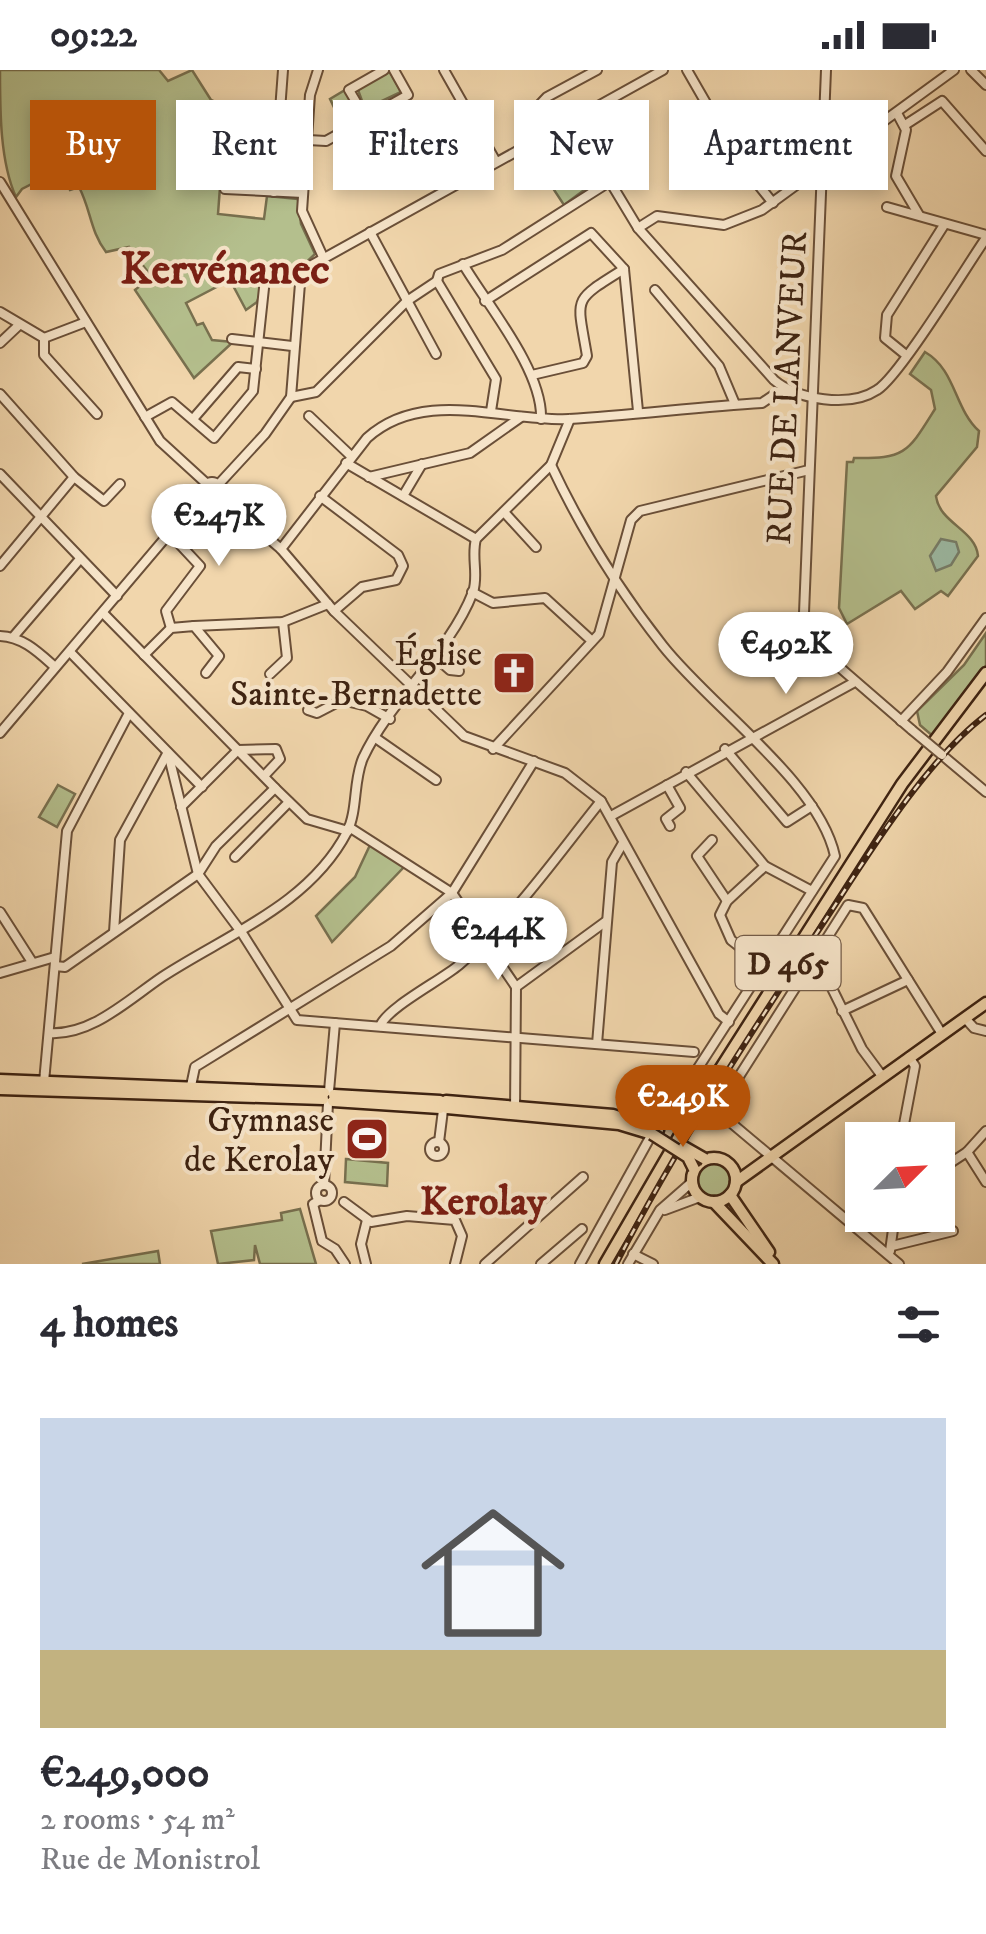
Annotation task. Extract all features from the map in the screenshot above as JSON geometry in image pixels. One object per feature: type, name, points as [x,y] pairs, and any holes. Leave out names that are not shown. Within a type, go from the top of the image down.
[{"type":"main road","name":"D 465","points":[[605,1264],[698,1104],[902,784],[986,673]]},
{"type":"main road","points":[[714,1202],[730,1195],[736,1182],[771,1155],[986,1003]]},
{"type":"main road","points":[[0,1080],[192,1086],[613,1115],[706,1159],[720,1158],[731,1166],[736,1182]]},
{"type":"main road","points":[[0,1090],[328,1097]]},
{"type":"main road","points":[[654,1132],[688,1157],[694,1169],[692,1182],[700,1197],[714,1202],[776,1264]]},
{"type":"main road","points":[[731,1166],[771,1155]]},
{"type":"main road","points":[[694,1169],[706,1159]]},
{"type":"main road","points":[[730,1195],[776,1264]]},
{"type":"street","points":[[281,100],[283,70]]},
{"type":"street","points":[[310,100],[318,70]]},
{"type":"street","points":[[356,100],[350,90],[384,70]]},
{"type":"street","points":[[394,70],[408,95],[399,100]]},
{"type":"street","points":[[444,70],[495,160]]},
{"type":"street","points":[[544,100],[598,70]]},
{"type":"street","points":[[687,70],[740,162],[772,203]]},
{"type":"street","name":"RUE DE LANVEUR","points":[[825,100],[826,70]]},
{"type":"street","points":[[888,122],[943,74],[954,70]]},
{"type":"street","points":[[972,70],[986,85]]},
{"type":"street","points":[[610,100],[656,72]]},
{"type":"street","points":[[905,125],[942,101],[986,151]]},
{"type":"street","points":[[898,115],[905,125],[896,176],[919,216]]},
{"type":"street","points":[[0,733],[184,520],[265,434],[291,396],[301,271],[514,151]]},
{"type":"street","points":[[0,182],[160,441],[281,548],[331,607],[464,736],[580,782],[600,800],[719,1014],[729,1022]]},
{"type":"street","points":[[241,190],[303,193]]},
{"type":"street","points":[[303,190],[304,218],[324,257]]},
{"type":"street","points":[[492,411],[495,376],[437,281],[438,274],[502,250],[596,190]]},
{"type":"street","points":[[614,190],[638,228],[784,388],[844,400],[872,393],[886,384],[906,356],[986,236],[952,223],[944,226],[886,314],[884,338],[906,356]]},
{"type":"street","points":[[638,228],[657,216],[732,224],[789,190]]},
{"type":"street","name":"RUE DE LANVEUR","points":[[823,190],[804,613],[815,646],[853,683]]},
{"type":"street","points":[[888,207],[944,226]]},
{"type":"street","points":[[370,232],[436,354]]},
{"type":"street","points":[[485,301],[591,233],[624,269],[638,411]]},
{"type":"street","points":[[463,264],[532,375],[542,403],[541,419]]},
{"type":"street","points":[[532,375],[583,363],[586,356],[578,304],[583,295],[624,269]]},
{"type":"street","points":[[291,396],[316,392],[408,301],[437,281]]},
{"type":"street","points":[[145,417],[172,402],[214,438],[253,392],[264,288]]},
{"type":"street","points":[[655,290],[720,366],[735,404]]},
{"type":"street","points":[[0,312],[44,338],[86,322]]},
{"type":"street","points":[[0,343],[18,326]]},
{"type":"street","points":[[44,338],[44,355],[97,414]]},
{"type":"street","points":[[232,339],[292,346]]},
{"type":"street","points":[[193,419],[238,367],[256,369]]},
{"type":"street","points":[[281,548],[374,432],[409,416],[466,408],[520,417],[570,419],[762,402],[784,388]]},
{"type":"street","points":[[0,394],[74,477],[104,501],[120,484]]},
{"type":"street","points":[[309,416],[369,476],[476,540]]},
{"type":"street","points":[[369,476],[484,448],[520,417]]},
{"type":"street","points":[[49,1033],[76,1034],[199,953],[242,933],[310,878],[348,829],[363,759],[434,656],[472,592],[476,540],[551,465],[570,419]]},
{"type":"street","points":[[403,496],[422,464]]},
{"type":"street","points":[[551,465],[589,545],[665,649],[812,806],[835,856],[654,1132],[580,1264]]},
{"type":"street","points":[[494,749],[599,634],[631,520],[640,511],[809,470]]},
{"type":"street","points":[[0,474],[118,596]]},
{"type":"street","points":[[0,566],[74,477]]},
{"type":"street","points":[[144,655],[170,628],[284,622],[331,607],[362,587],[396,580],[403,566],[399,557],[320,496]]},
{"type":"street","points":[[504,512],[536,547]]},
{"type":"street","points":[[170,628],[166,612],[200,566],[172,536]]},
{"type":"street","points":[[14,636],[80,559]]},
{"type":"street","points":[[472,592],[492,603],[546,598],[592,642]]},
{"type":"street","points":[[104,614],[306,819],[348,829],[452,893],[516,987],[516,1111]]},
{"type":"street","points":[[901,721],[947,672],[986,618]]},
{"type":"street","points":[[270,674],[288,658],[284,622]]},
{"type":"street","points":[[194,626],[219,656],[206,673]]},
{"type":"street","points":[[0,636],[14,636],[55,667]]},
{"type":"street","points":[[70,652],[202,787]]},
{"type":"street","points":[[434,656],[450,670],[459,671]]},
{"type":"street","points":[[611,816],[853,683],[986,792]]},
{"type":"street","points":[[308,710],[317,713],[342,700],[367,706],[390,718]]},
{"type":"street","points":[[44,1082],[67,830],[128,713]]},
{"type":"street","points":[[377,739],[436,780]]},
{"type":"street","points":[[180,808],[238,750],[276,749],[280,759],[264,776]]},
{"type":"street","points":[[725,750],[787,822],[812,806]]},
{"type":"street","points":[[168,753],[198,874],[242,933],[297,1020],[694,1052]]},
{"type":"street","points":[[114,932],[120,840],[168,753]]},
{"type":"street","points":[[192,1086],[195,1068],[391,946],[452,893],[534,761]]},
{"type":"street","points":[[686,772],[765,866],[812,891]]},
{"type":"street","points":[[666,785],[680,808],[666,819],[670,826]]},
{"type":"street","points":[[0,973],[32,962],[55,961],[64,967],[198,874],[216,846],[275,788]]},
{"type":"street","points":[[380,1026],[385,1016],[440,981],[485,943],[600,800]]},
{"type":"street","points":[[235,857],[289,802]]},
{"type":"street","points":[[712,840],[697,856],[727,901]]},
{"type":"street","points":[[597,1044],[612,862],[623,843]]},
{"type":"street","points":[[764,966],[726,932],[720,915],[727,901],[765,866]]},
{"type":"street","points":[[899,1264],[890,1250],[717,1111],[848,906],[863,908],[942,1034]]},
{"type":"street","points":[[0,912],[32,962]]},
{"type":"street","points":[[516,987],[606,922]]},
{"type":"street","points":[[811,959],[821,966],[842,1011],[882,1076]]},
{"type":"street","points":[[842,1011],[908,980]]},
{"type":"street","points":[[965,1018],[974,1028],[986,1031]]},
{"type":"street","points":[[335,1024],[324,1185],[332,1195],[329,1200],[313,1204],[319,1235],[345,1264]]},
{"type":"street","points":[[904,1122],[915,1066],[910,1057]]},
{"type":"street","points":[[439,1142],[443,1106]]},
{"type":"street","points":[[955,1159],[986,1131]]},
{"type":"street","points":[[966,1152],[986,1182]]},
{"type":"street","points":[[485,1264],[582,1177]]},
{"type":"street","points":[[628,1264],[654,1220],[692,1182]]},
{"type":"street","points":[[654,1220],[671,1206],[700,1197]]},
{"type":"street","points":[[344,1202],[366,1220],[378,1223],[407,1216],[455,1220],[462,1236],[456,1264]]},
{"type":"street","points":[[366,1220],[361,1244],[366,1264]]},
{"type":"street","points":[[541,1264],[582,1229]]},
{"type":"street","points":[[890,1250],[892,1232]]},
{"type":"street","points":[[890,1250],[951,1232]]},
{"type":"street","points":[[633,1254],[654,1264]]},
{"type":"shaded area","points":[[0,70],[159,70],[168,81],[192,70],[211,100],[176,100],[176,190],[220,190],[218,214],[264,219],[267,196],[298,199],[301,224],[315,254],[297,271],[293,284],[264,283],[257,302],[246,310],[230,280],[186,303],[197,325],[203,323],[212,340],[233,342],[194,378],[135,290],[151,276],[129,247],[106,252],[80,190],[156,190],[156,100],[30,100],[30,185],[16,197],[4,152]]},
{"type":"shaded area","points":[[389,70],[401,92],[384,100],[362,100],[358,90]]},
{"type":"shaded area","points":[[345,90],[350,100],[333,100],[333,105],[330,99]]},
{"type":"shaded area","points":[[554,190],[584,190],[564,205]]},
{"type":"shaded area","points":[[925,352],[943,369],[979,431],[977,447],[936,496],[944,513],[971,539],[978,556],[948,596],[941,591],[915,609],[901,591],[847,624],[839,608],[847,462],[895,454],[918,435],[935,409],[931,390],[910,374]]},
{"type":"shaded area","points":[[941,539],[956,542],[959,552],[951,565],[936,571],[930,556]]},
{"type":"shaded area","points":[[986,633],[986,669],[935,738],[920,725],[917,711],[964,665]]},
{"type":"shaded area","points":[[58,785],[75,794],[57,827],[39,817]]},
{"type":"shaded area","points":[[370,845],[404,867],[332,942],[316,916],[355,877]]},
{"type":"shaded area","points":[[346,1159],[388,1163],[387,1186],[345,1182]]},
{"type":"shaded area","points":[[715,1161],[728,1167],[734,1180],[728,1193],[715,1199],[702,1193],[696,1180],[702,1167]]},
{"type":"shaded area","points":[[300,1209],[316,1264],[260,1264],[255,1245],[254,1260],[218,1264],[211,1231],[282,1220],[281,1213]]},
{"type":"shaded area","points":[[158,1251],[160,1264],[82,1264]]},
{"type":"railway","points":[[616,1264],[716,1088],[879,838],[920,782],[986,715]]},
{"type":"place","name":"Église Sainte-Bernadette","points":[[514,673]]},
{"type":"place","name":"Gymnase de Kerolay","points":[[367,1139]]},
{"type":"district","name":"Kervénanec","points":[[225,267]]},
{"type":"district","name":"Kerolay","points":[[483,1200]]}]
